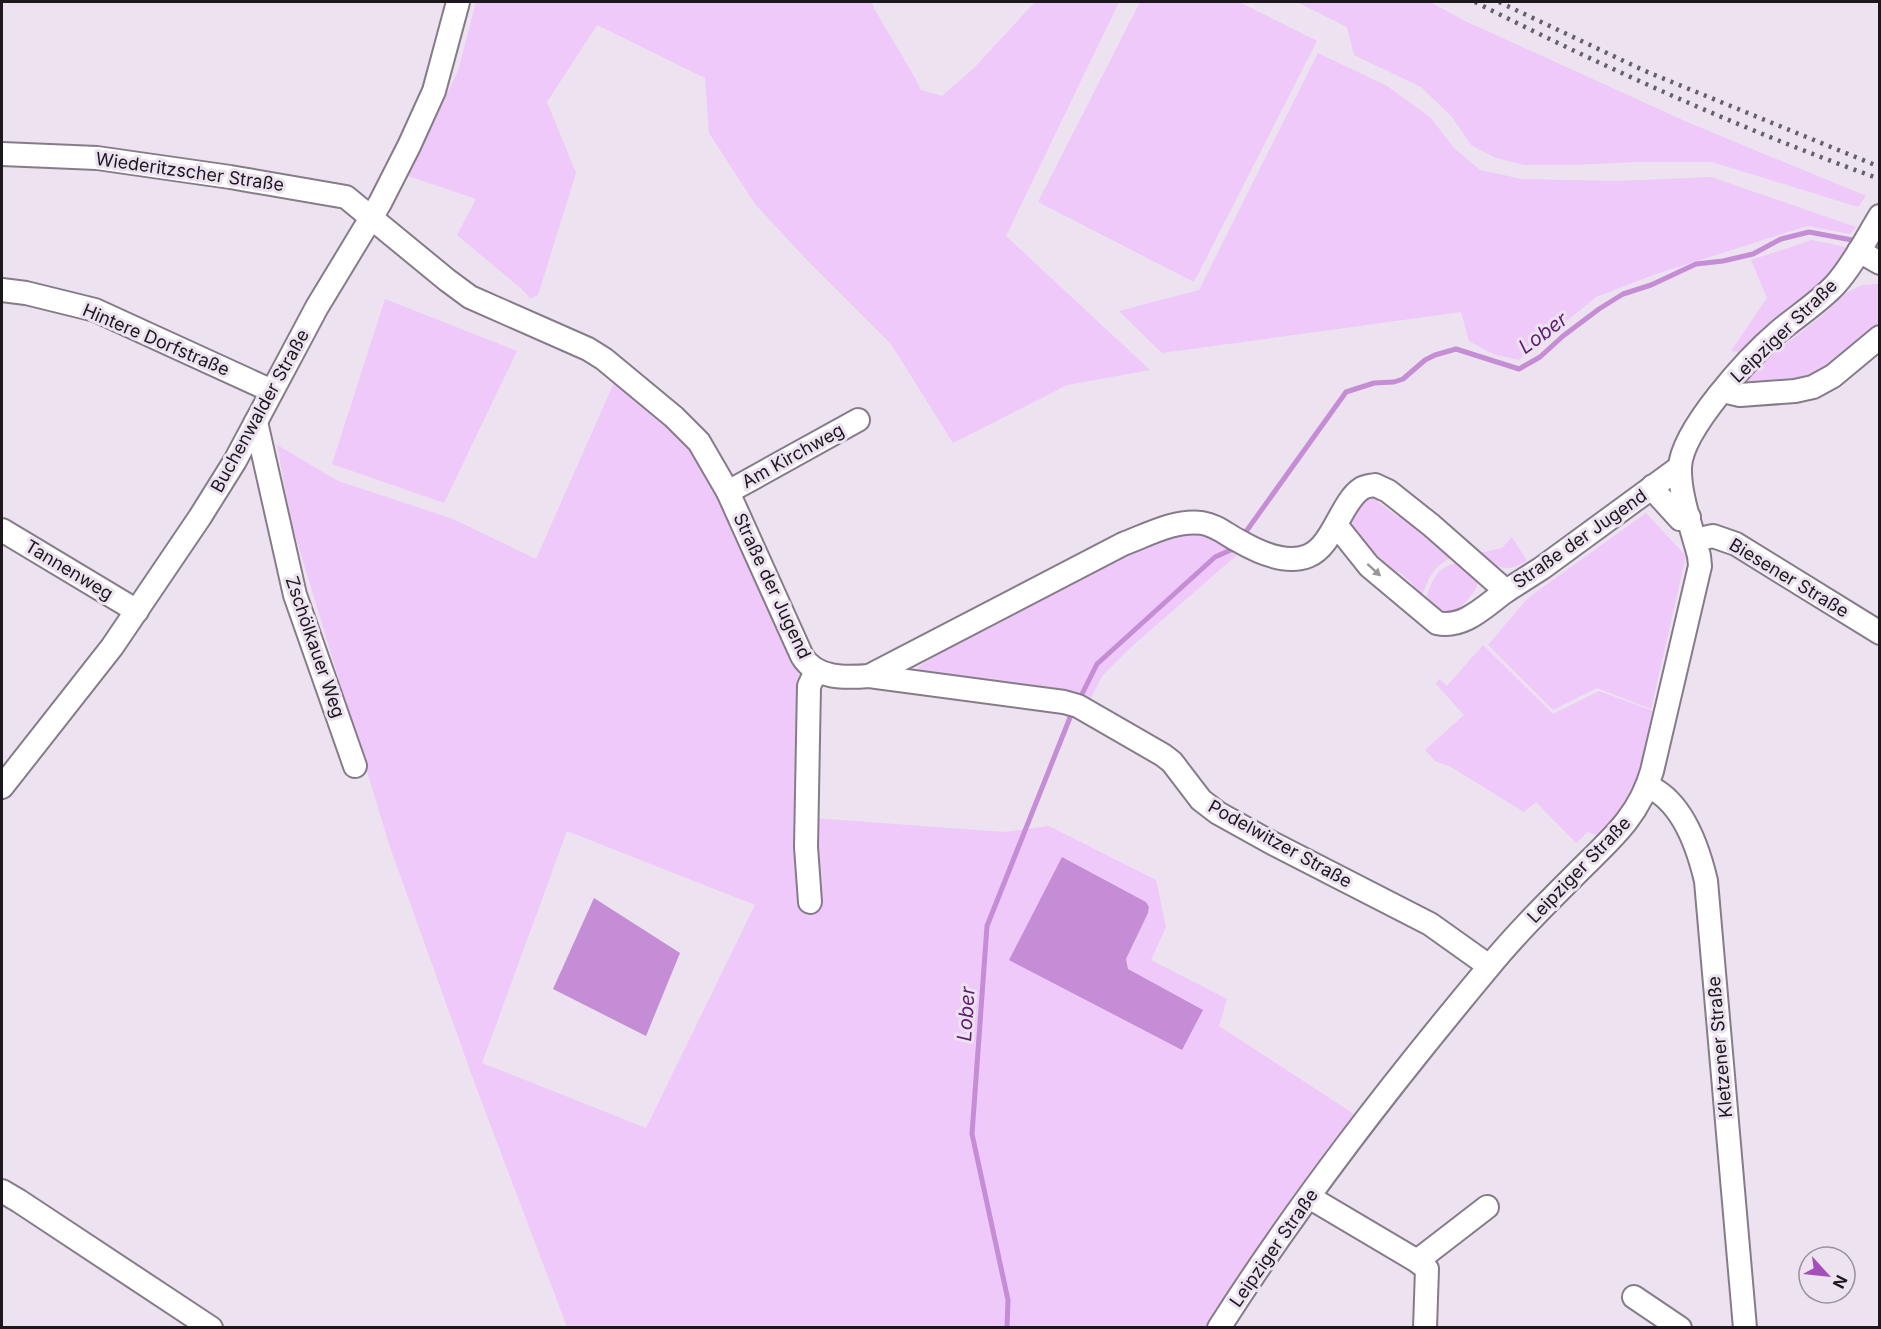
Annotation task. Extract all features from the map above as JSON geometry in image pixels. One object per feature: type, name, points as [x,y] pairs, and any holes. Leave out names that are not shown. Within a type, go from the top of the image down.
[{"type":"street","name":"Buchenwalder Straße","points":[[2,787],[112,647],[200,517],[256,422],[317,307],[385,194],[434,91],[458,2]]},
{"type":"street","name":"Wiederitzscher Straße","points":[[2,153],[97,158],[332,193],[346,197],[370,217]]},
{"type":"street","name":"Leipziger Straße","points":[[1219,1328],[1309,1197],[1489,966],[1572,877],[1623,828],[1640,803],[1647,786],[1697,578],[1699,556],[1689,518],[1680,467],[1683,453],[1700,420],[1750,358],[1836,283],[1880,216]]},
{"type":"street","name":"Straße der Jugend","points":[[370,217],[470,297],[588,349],[604,359],[685,426],[699,442],[728,492],[802,656],[816,671],[852,677],[869,676],[1124,544],[1162,529],[1202,523],[1218,528],[1261,552],[1275,557],[1293,559],[1309,556],[1320,548],[1362,488],[1375,485],[1388,491],[1431,525],[1506,591]]},
{"type":"street","points":[[1859,251],[1880,263]]},
{"type":"street","name":"Hintere Dorfstraße","points":[[2,290],[95,310],[272,392]]},
{"type":"street","points":[[1723,391],[1740,394],[1796,391],[1813,387],[1833,376],[1880,337]]},
{"type":"street","name":"Am Kirchweg","points":[[728,492],[858,420]]},
{"type":"street","name":"Zschölkauer Weg","points":[[256,422],[295,595],[355,766]]},
{"type":"street","name":"Straße der Jugend","points":[[1335,528],[1341,531],[1369,566],[1437,623],[1446,625],[1461,623],[1680,467]]},
{"type":"street","name":"Straße der Jugend","points":[[1653,486],[1680,519],[1689,518]]},
{"type":"street","name":"Tannenweg","points":[[2,530],[137,611]]},
{"type":"street","name":"Biesener Straße","points":[[1695,540],[1713,536],[1746,549],[1880,633]]},
{"type":"street","points":[[810,902],[806,847],[809,686],[816,671]]},
{"type":"street","name":"Podelwitzer Straße","points":[[869,676],[1064,702],[1078,706],[1163,755],[1172,762],[1201,800],[1234,823],[1430,924],[1489,966]]},
{"type":"street","name":"Kletzener Straße","points":[[1647,786],[1661,794],[1674,807],[1696,847],[1706,880],[1745,1328]]},
{"type":"street","points":[[2,1191],[211,1328]]},
{"type":"street","points":[[1309,1197],[1427,1269],[1425,1328]]},
{"type":"street","points":[[1417,1261],[1487,1207]]},
{"type":"street","points":[[1634,1297],[1680,1328]]},
{"type":"shaded area","points":[[476,2],[871,2],[921,90],[942,96],[974,68],[1035,2],[1119,2],[1006,236],[1150,370],[1067,385],[953,443],[891,344],[755,204],[709,133],[705,78],[597,25],[547,102],[576,173],[538,295],[530,299],[526,293],[457,235],[476,199],[408,176],[458,71]]},
{"type":"shaded area","points":[[1140,2],[1239,2],[1317,41],[1194,282],[1038,202]]},
{"type":"shaded area","points":[[1297,2],[1430,2],[1465,21],[1687,122],[1866,196],[1858,207],[1712,162],[1525,165],[1496,158],[1471,145],[1452,117],[1421,87],[1354,55],[1347,27]]},
{"type":"shaded area","points":[[1318,53],[1387,86],[1430,117],[1454,148],[1480,170],[1522,179],[1616,181],[1711,177],[1856,227],[1850,234],[1807,226],[1653,275],[1596,297],[1519,360],[1493,354],[1469,341],[1461,312],[1162,353],[1119,311],[1199,290]]},
{"type":"shaded area","points":[[1812,240],[1850,248],[1839,264],[1799,304],[1739,352],[1731,351],[1767,298],[1751,260]]},
{"type":"shaded area","points":[[1879,284],[1879,328],[1812,380],[1742,386],[1769,357],[1823,315],[1846,293],[1862,285]]},
{"type":"shaded area","points":[[385,299],[517,351],[444,503],[332,464]]},
{"type":"shaded area","points":[[616,378],[697,450],[803,666],[813,818],[1004,832],[1049,826],[1156,880],[1166,927],[1151,960],[1227,999],[1219,1026],[1354,1114],[1210,1327],[567,1327],[475,1084],[390,847],[292,525],[277,445],[338,481],[453,519],[536,559]],"holes":[[[567,831],[755,905],[646,1128],[482,1063]],[[1062,857],[1146,902],[1149,907],[1126,959],[1128,969]]]},
{"type":"shaded area","points":[[1367,494],[1381,496],[1378,502],[1398,517],[1402,511],[1454,557],[1436,568],[1421,599],[1409,590],[1413,584],[1398,571],[1392,577],[1371,558],[1349,523]]},
{"type":"shaded area","points":[[1646,513],[1686,556],[1651,709],[1597,688],[1553,710],[1488,645],[1528,598]]},
{"type":"shaded area","points":[[1193,533],[1219,540],[1237,555],[1131,647],[1102,676],[1089,702],[922,674],[918,667],[942,651],[996,625],[1119,559],[1163,539]]},
{"type":"shaded area","points":[[1512,537],[1527,561],[1520,565],[1502,568],[1480,553],[1502,548]]},
{"type":"shaded area","points":[[1456,563],[1467,563],[1478,575],[1477,584],[1470,597],[1458,609],[1449,614],[1442,614],[1425,602],[1435,577],[1444,568]]},
{"type":"shaded area","points":[[1483,645],[1553,714],[1599,691],[1656,712],[1637,779],[1617,815],[1599,836],[1588,832],[1576,843],[1536,802],[1524,812],[1451,767],[1435,761],[1425,750],[1464,715],[1436,684],[1439,679],[1447,686]]},
{"type":"shaded area","points":[[1062,857],[1146,902],[1149,907],[1148,913],[1126,959],[1128,969],[1203,1010],[1182,1050],[1009,960]]},
{"type":"shaded area","points":[[594,898],[680,953],[646,1036],[553,989]]},
{"type":"waterway","name":"Lober","points":[[1245,533],[1346,392],[1374,383],[1403,379],[1425,360],[1456,349],[1519,369],[1540,357],[1563,336],[1623,294],[1651,285],[1696,264],[1753,254],[1781,239],[1809,232],[1852,240]]},
{"type":"waterway","name":"Lober","points":[[1080,698],[1097,664],[1215,557],[1233,549]]},
{"type":"waterway","name":"Lober","points":[[1007,1328],[1008,1300],[972,1134],[987,926],[1071,715]]},
{"type":"railway","points":[[1475,2],[1675,97],[1777,140],[1880,179]]},
{"type":"railway","points":[[1499,2],[1645,71],[1880,167]]}]
